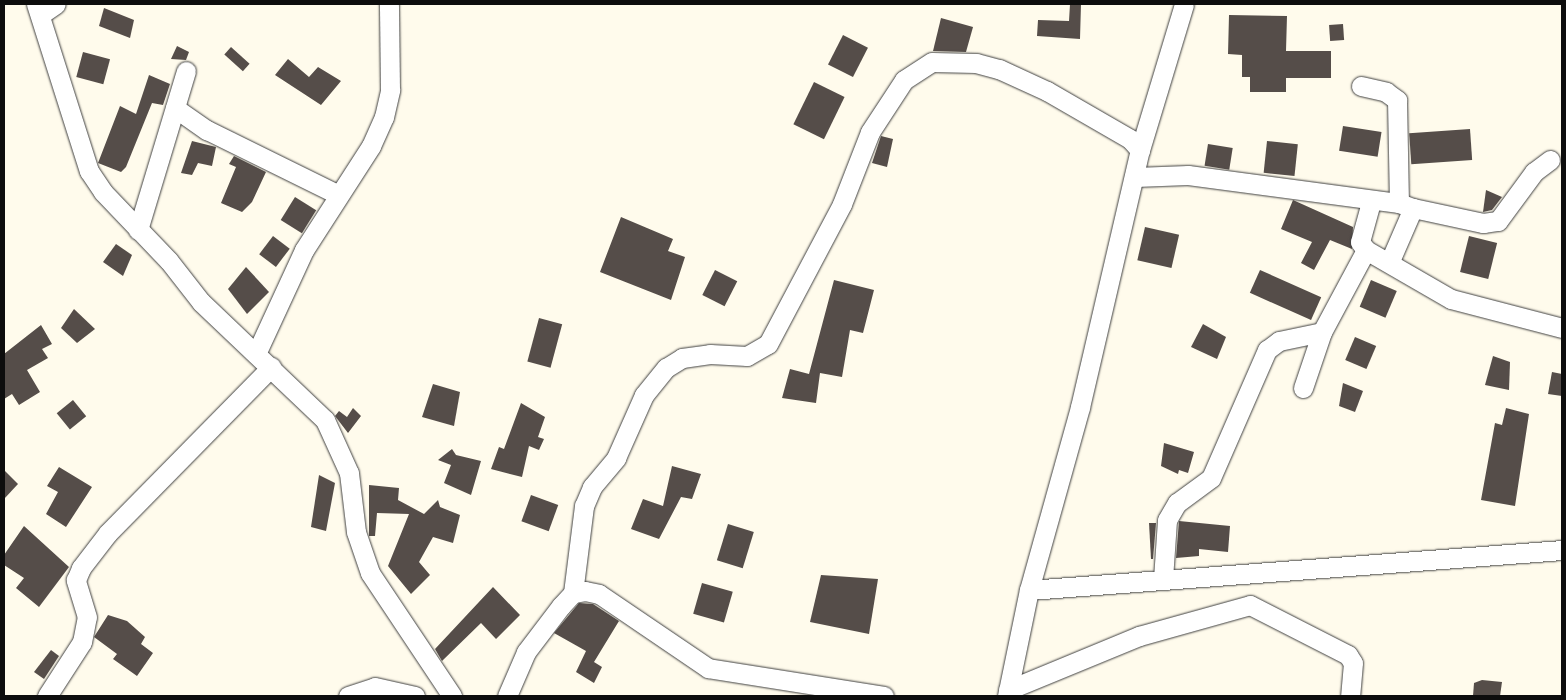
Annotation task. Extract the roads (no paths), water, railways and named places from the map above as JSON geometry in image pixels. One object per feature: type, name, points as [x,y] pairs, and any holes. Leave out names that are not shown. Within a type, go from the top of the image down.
[{"type":"street","points":[[56,4],[38,10],[90,171],[138,230],[213,315],[271,366],[325,420],[341,447],[349,473],[356,532],[370,572],[452,696]]},
{"type":"street","points":[[256,354],[304,250],[371,146],[384,117],[390,90],[389,4]]},
{"type":"street","points":[[1008,693],[1029,590],[1080,407],[1140,150],[1184,4]]},
{"type":"street","points":[[507,696],[526,652],[573,593],[584,506],[592,487],[616,458],[644,395],[666,368],[682,358],[710,354],[747,356],[768,344],[842,204],[870,132],[904,80],[932,62],[976,63],[999,69],[1047,91],[1126,136],[1140,150]]},
{"type":"street","points":[[138,230],[186,71]]},
{"type":"street","points":[[1361,86],[1386,92],[1397,100],[1406,206],[1390,261]]},
{"type":"street","points":[[175,108],[207,130],[339,195]]},
{"type":"street","points":[[1134,177],[1188,175],[1406,206],[1483,223],[1498,221],[1534,172],[1550,160]]},
{"type":"street","points":[[1371,202],[1360,242],[1366,250],[1390,261],[1451,299],[1562,328]]},
{"type":"street","points":[[1302,388],[1322,332],[1366,250]]},
{"type":"street","points":[[1163,579],[1167,520],[1177,503],[1211,478],[1266,350],[1279,341],[1322,332]]},
{"type":"street","points":[[47,696],[84,636],[87,617],[76,580],[81,568],[108,533],[271,366]]},
{"type":"street","points":[[1029,590],[1562,550]]},
{"type":"street","points":[[573,593],[599,594],[699,663],[719,672],[884,696]]},
{"type":"street","points":[[1008,693],[1139,636],[1250,604],[1348,655],[1353,663],[1350,696]]},
{"type":"street","points":[[348,696],[375,687],[415,696]]}]
